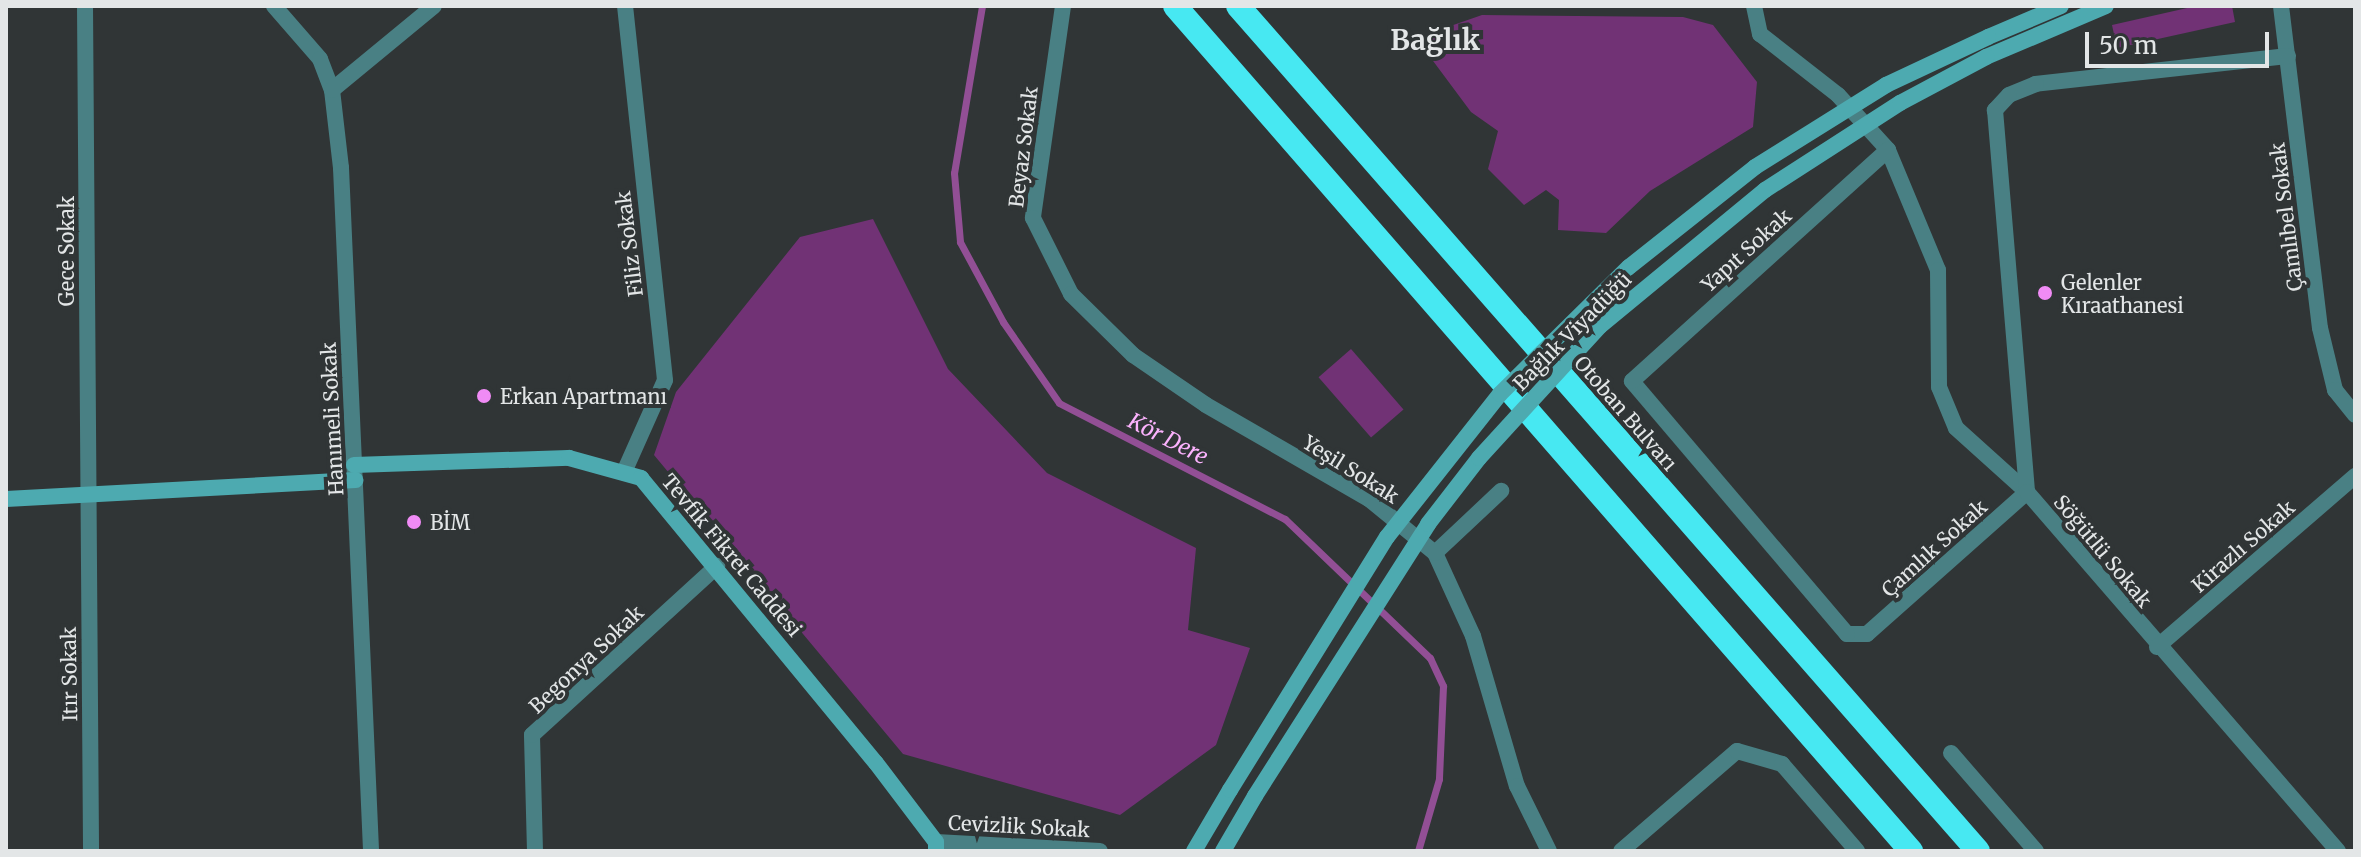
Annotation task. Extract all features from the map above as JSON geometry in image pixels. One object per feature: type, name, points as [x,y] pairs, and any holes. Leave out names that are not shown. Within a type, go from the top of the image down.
[{"type":"highway","points":[[1175,6],[1911,851]]},
{"type":"highway","name":"Otoban Bulvarı","points":[[1238,6],[1978,851]]},
{"type":"street","name":"Gece Sokak","points":[[85,6],[86,496]]},
{"type":"street","name":"Hanımeli Sokak","points":[[274,6],[320,59],[332,90],[341,168],[371,851]]},
{"type":"street","points":[[332,90],[434,6]]},
{"type":"street","name":"Filiz Sokak","points":[[625,6],[665,380],[625,470]]},
{"type":"street","name":"Beyaz Sokak","points":[[1063,6],[1033,218],[1071,294],[1133,355]]},
{"type":"street","points":[[1754,6],[1760,34],[1838,95],[1888,150],[1938,270],[1939,387],[1956,428],[2027,492]]},
{"type":"street","name":"Bağlık Viyadüğü","points":[[1194,851],[1387,537],[1500,394],[1629,267],[1755,167],[1886,85],[2061,6]]},
{"type":"street","name":"Bağlık Viyadüğü","points":[[1223,851],[1428,524],[1479,458],[1600,326],[1777,182],[1887,110],[1986,57],[2106,6]]},
{"type":"street","name":"Çamlıbel Sokak","points":[[2281,6],[2320,328],[2335,390],[2355,415]]},
{"type":"street","name":"Söğütlü Sokak","points":[[2288,56],[2036,84],[2009,95],[1995,110],[2027,492],[2157,647],[2338,851]]},
{"type":"street","name":"Yapıt Sokak","points":[[1867,634],[1847,634],[1632,381],[1888,150]]},
{"type":"street","name":"Yeşil Sokak","points":[[1133,355],[1206,405],[1369,499],[1435,553],[1473,636],[1517,786],[1549,851]]},
{"type":"street","name":"Tevfik Fikret Caddesi","points":[[6,499],[86,496],[569,458],[625,470],[641,478],[717,566],[936,846]]},
{"type":"street","name":"Kirazlı Sokak","points":[[2157,647],[2355,476]]},
{"type":"street","points":[[1435,553],[1501,491]]},
{"type":"street","name":"Çamlık Sokak","points":[[1867,634],[2027,492]]},
{"type":"street","name":"Itır Sokak","points":[[86,496],[91,851]]},
{"type":"street","name":"Begonya Sokak","points":[[535,851],[532,735],[717,566]]},
{"type":"street","points":[[1621,851],[1737,751],[1782,764],[1857,851]]},
{"type":"street","points":[[1951,753],[2036,851]]},
{"type":"street","name":"Cevizlik Sokak","points":[[936,846],[1100,851]]},
{"type":"shaded area","points":[[2196,6],[2232,6],[2235,22],[2117,48],[2112,25]]},
{"type":"shaded area","points":[[1482,15],[1683,17],[1713,25],[1757,82],[1753,127],[1650,191],[1606,233],[1558,230],[1559,200],[1546,190],[1524,205],[1488,169],[1498,131],[1471,112],[1416,38]]},
{"type":"shaded area","points":[[873,219],[948,369],[1047,473],[1196,548],[1188,630],[1250,648],[1216,745],[1120,815],[903,754],[654,455],[676,392],[800,237]]},
{"type":"shaded area","points":[[1351,349],[1403,409],[1371,438],[1319,377]]},
{"type":"waterway","name":"Kör Dere","points":[[982,6],[954,173],[960,242],[1003,322],[1059,403],[1285,519],[1430,658],[1443,686],[1439,779],[1418,851]]},
{"type":"place","name":"Gelenler Kıraathanesi","points":[[2045,293]]},
{"type":"place","name":"Erkan Apartmanı","points":[[484,396]]},
{"type":"place","name":"BİM","points":[[414,522]]},
{"type":"district","name":"Bağlık","points":[[1435,40]]}]
